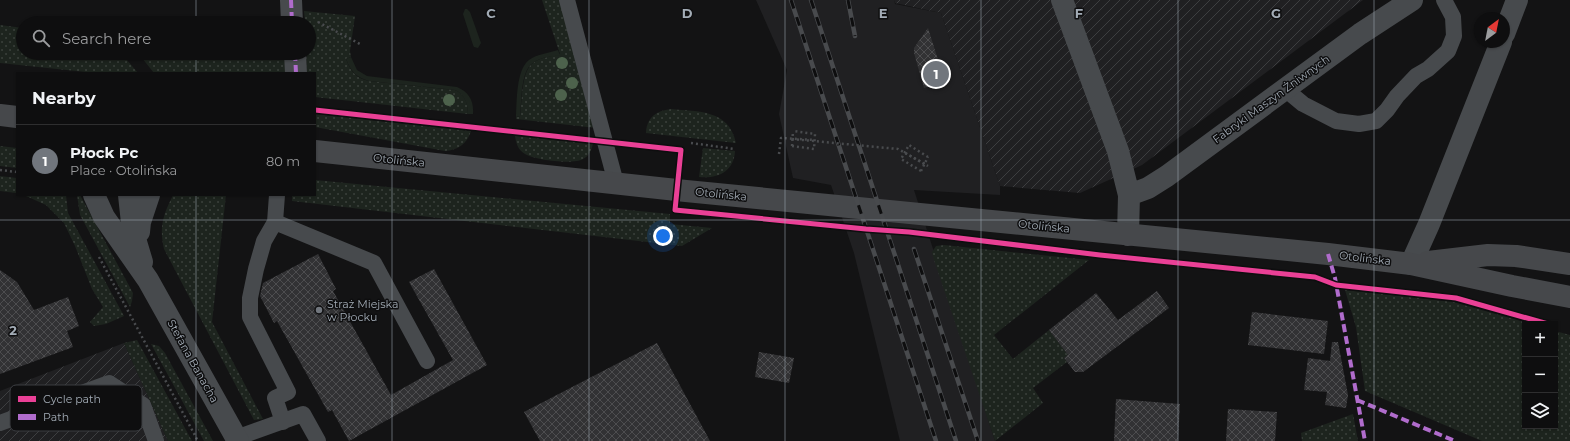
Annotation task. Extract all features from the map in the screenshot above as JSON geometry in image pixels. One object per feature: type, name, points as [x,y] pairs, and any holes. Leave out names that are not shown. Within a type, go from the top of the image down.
[{"type":"main road","points":[[0,115],[16,117]]},
{"type":"main road","name":"Otolińska","points":[[316,151],[616,183],[1328,254],[1411,264],[1570,297]]},
{"type":"main road","name":"Otolińska","points":[[1411,264],[1488,255],[1516,256],[1570,264]]},
{"type":"street","points":[[1062,0],[1118,151],[1129,195],[1128,235]]},
{"type":"street","name":"Fabryki Maszyn Żniwnych","points":[[1129,195],[1148,188],[1167,176],[1360,34],[1412,0]]},
{"type":"street","points":[[1510,18],[1517,0]]},
{"type":"street","points":[[1411,264],[1429,224],[1499,48]]},
{"type":"street","points":[[295,60],[296,72]]},
{"type":"street","name":"Stefana Banacha","points":[[94,196],[104,217],[148,280],[237,440]]},
{"type":"street","name":"Stefana Banacha","points":[[129,196],[134,232],[148,280]]},
{"type":"street","name":"Stefana Banacha","points":[[138,247],[140,222],[149,196]]},
{"type":"lane","points":[[567,0],[616,183]]},
{"type":"lane","points":[[1285,89],[1303,104],[1336,120],[1359,124],[1376,121],[1416,76],[1428,69],[1448,51],[1454,36],[1453,17],[1444,0]]},
{"type":"lane","points":[[277,196],[275,222],[264,241],[250,298],[250,317],[288,392],[275,398],[283,422]]},
{"type":"lane","points":[[275,222],[374,263],[427,361]]},
{"type":"lane","points":[[142,404],[156,441]]},
{"type":"lane","points":[[237,440],[302,414],[318,441]]},
{"type":"lane","points":[[0,423],[10,419]]},
{"type":"path","points":[[292,10],[304,16]]},
{"type":"path","points":[[316,22],[362,45]]},
{"type":"path","points":[[793,132],[815,134],[814,149],[792,146],[792,139],[793,132]]},
{"type":"path","points":[[779,154],[781,138],[815,140]]},
{"type":"path","points":[[792,139],[898,149],[925,164]]},
{"type":"path","points":[[691,143],[735,149]]},
{"type":"path","points":[[909,146],[928,157],[921,171],[901,159],[905,152],[909,146]]},
{"type":"path","points":[[905,152],[928,166]]},
{"type":"path","points":[[0,170],[16,172]]},
{"type":"path","points":[[96,252],[198,441]]},
{"type":"shaded area","points":[[542,0],[561,0],[596,128],[516,119],[516,116],[520,117],[524,80],[529,67],[539,59],[560,54]]},
{"type":"shaded area","points":[[756,0],[894,0],[895,4],[941,13],[1000,186],[1000,195],[914,190],[995,441],[900,441],[854,253],[831,185],[793,178],[779,114],[787,70]]},
{"type":"shaded area","points":[[894,0],[1363,0],[1142,165],[1080,193],[1000,186],[941,13],[895,3]]},
{"type":"shaded area","points":[[465,9],[470,12],[481,43],[478,48],[474,47],[473,45],[463,14]]},
{"type":"shaded area","points":[[304,11],[355,16],[350,51],[351,57],[346,59],[350,68],[357,76],[369,81],[455,90],[464,96],[468,114],[316,97],[316,72],[307,72],[306,60],[316,60],[316,16],[304,16]]},
{"type":"shaded area","points":[[0,25],[16,27],[16,60],[127,60],[137,72],[86,72],[0,63]]},
{"type":"shaded area","points":[[558,50],[560,55],[539,60],[529,67],[524,80],[520,117],[516,116],[519,78],[525,65],[529,60],[536,56]]},
{"type":"shaded area","points":[[351,57],[357,70],[367,76],[457,87],[468,94],[473,105],[473,114],[468,114],[465,99],[455,90],[369,81],[361,78],[352,71],[348,64],[346,59]]},
{"type":"shaded area","points":[[144,60],[286,60],[285,72],[153,72]]},
{"type":"shaded area","points":[[671,109],[702,112],[719,118],[727,124],[736,143],[646,133],[648,123],[653,116],[661,111]]},
{"type":"shaded area","points":[[316,114],[471,131],[461,146],[445,151],[316,127]]},
{"type":"shaded area","points":[[515,136],[593,144],[590,153],[583,159],[578,161],[563,162],[537,158],[525,154],[518,146]]},
{"type":"shaded area","points":[[0,146],[16,148],[16,168],[0,166]]},
{"type":"shaded area","points":[[703,148],[735,151],[734,158],[728,169],[723,173],[712,177],[699,177]]},
{"type":"shaded area","points":[[0,176],[16,178],[16,193],[0,191]]},
{"type":"shaded area","points":[[316,180],[670,214],[670,224],[712,228],[682,246],[292,201],[292,196],[316,196]]},
{"type":"shaded area","points":[[26,196],[66,196],[68,213],[124,316],[106,324],[94,326],[90,322],[103,307],[92,289],[64,223],[46,205]]},
{"type":"shaded area","points":[[77,196],[81,196],[133,293],[130,307],[80,215]]},
{"type":"shaded area","points":[[173,196],[226,196],[212,322],[263,419],[254,420],[164,249],[162,228],[164,215]]},
{"type":"shaded area","points":[[944,245],[1089,260],[994,335],[1013,359],[1049,330],[1068,355],[1064,358],[1067,362],[1033,388],[1043,403],[995,441],[934,260],[932,252],[936,246]]},
{"type":"shaded area","points":[[1345,290],[1453,302],[1522,321],[1522,429],[1558,429],[1558,332],[1570,335],[1570,441],[1482,441],[1365,391],[1356,327]]},
{"type":"shaded area","points":[[137,340],[192,441],[168,441],[124,343]]},
{"type":"shaded area","points":[[124,343],[168,441],[0,441],[0,391],[10,387],[10,431],[142,431],[142,385],[16,385]]},
{"type":"shaded area","points":[[151,344],[159,346],[165,353],[213,441],[204,441]]},
{"type":"shaded area","points":[[1353,414],[1358,441],[1302,441],[1301,433]]},
{"type":"building","points":[[928,28],[945,82],[924,88],[914,53],[914,48]]},
{"type":"building","points":[[318,254],[336,289],[333,291],[391,395],[453,360],[409,282],[434,269],[487,365],[349,441],[332,410],[328,412],[277,321],[274,323],[260,296],[263,283]]},
{"type":"building","points":[[0,270],[17,282],[34,310],[68,297],[79,326],[67,331],[73,347],[0,374]]},
{"type":"building","points":[[1157,291],[1169,308],[1083,372],[1075,372],[1064,358],[1068,355],[1049,330],[1096,293],[1118,320]]},
{"type":"building","points":[[1252,312],[1328,321],[1324,354],[1248,345]]},
{"type":"building","points":[[1332,342],[1338,342],[1348,395],[1346,408],[1325,405],[1327,392],[1304,390],[1308,358],[1330,361]]},
{"type":"building","points":[[657,343],[710,441],[540,441],[524,412]]},
{"type":"building","points":[[759,352],[794,358],[789,383],[755,377]]},
{"type":"building","points":[[1116,399],[1180,404],[1178,441],[1114,441]]},
{"type":"building","points":[[1228,409],[1277,412],[1275,441],[1226,441]]},
{"type":"railway","points":[[791,0],[936,441]]},
{"type":"railway","points":[[811,0],[956,441]]},
{"type":"railway","points":[[848,0],[855,36]]},
{"type":"railway","points":[[914,249],[978,441]]},
{"type":"marked path","points":[[291,0],[292,16]]},
{"type":"marked path","points":[[295,60],[296,72]]},
{"type":"marked path","points":[[1328,254],[1335,278],[1365,441]]},
{"type":"marked path","points":[[1357,400],[1455,441]]},
{"type":"cycle path","points":[[316,110],[681,150],[675,210],[909,232],[1100,255],[1315,277],[1336,285],[1456,298],[1537,321]]},
{"type":"place","name":"Płock Pc","points":[[936,74]]},
{"type":"place","name":"Straż Miejska w Płocku","points":[[319,310]]}]
